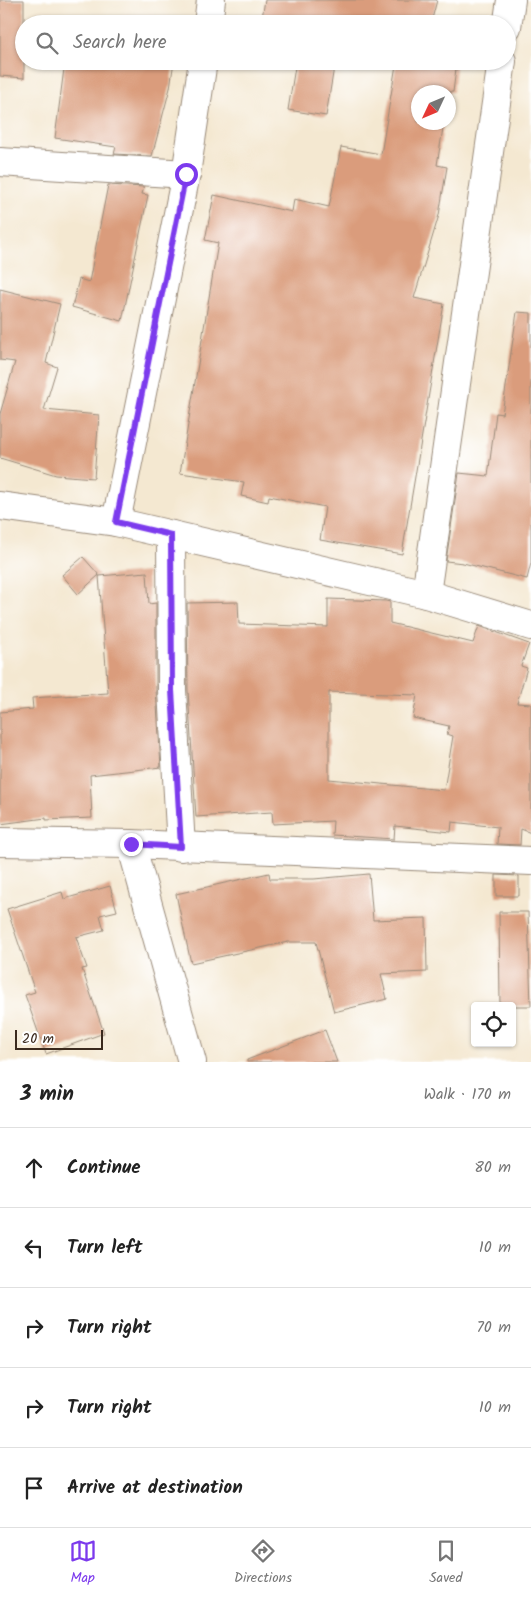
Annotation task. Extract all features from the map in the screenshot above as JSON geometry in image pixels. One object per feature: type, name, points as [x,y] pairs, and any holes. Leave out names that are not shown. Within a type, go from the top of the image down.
[{"type":"street","points":[[209,15],[211,0]]},
{"type":"street","points":[[509,15],[511,0]]},
{"type":"street","points":[[116,522],[186,174],[202,70]]},
{"type":"street","points":[[426,594],[501,70]]},
{"type":"street","points":[[0,162],[186,174]]},
{"type":"street","points":[[0,506],[116,522],[426,594],[531,626]]},
{"type":"street","points":[[171,535],[172,690],[181,847]]},
{"type":"street","points":[[0,842],[131,844],[531,861]]},
{"type":"street","points":[[131,844],[192,1062]]},
{"type":"building","points":[[0,0],[24,0],[24,15],[15,15],[15,70],[24,70],[24,78],[0,76]]},
{"type":"building","points":[[265,0],[437,0],[433,15],[262,15]]},
{"type":"building","points":[[64,70],[173,70],[170,88],[152,156],[114,154],[116,147],[55,138]]},
{"type":"building","points":[[295,70],[334,70],[326,116],[288,110]]},
{"type":"building","points":[[395,70],[456,70],[454,85],[411,85],[411,130],[443,130],[437,165],[447,167],[439,215],[414,298],[444,304],[402,554],[320,540],[325,507],[269,496],[268,502],[241,496],[244,482],[180,473],[218,243],[205,240],[214,195],[292,212],[294,199],[329,207],[341,147],[381,154]]},
{"type":"building","points":[[108,185],[144,187],[142,194],[148,195],[122,321],[72,307],[79,279],[89,282]]},
{"type":"building","points":[[0,289],[60,304],[46,363],[57,367],[44,410],[99,415],[94,478],[56,475],[0,458],[0,414],[15,362],[0,360]]},
{"type":"building","points":[[517,312],[531,313],[531,563],[527,579],[463,563],[446,561],[459,473],[488,476],[496,413],[502,414]]},
{"type":"building","points":[[83,557],[99,575],[78,594],[62,575]]},
{"type":"building","points":[[147,572],[149,604],[156,603],[156,690],[161,767],[90,775],[92,818],[46,820],[46,818],[0,824],[0,712],[33,709],[32,698],[108,693],[99,576]]},
{"type":"building","points":[[328,599],[386,601],[390,602],[390,623],[473,643],[479,626],[529,644],[521,666],[527,668],[517,703],[531,704],[531,833],[521,829],[520,845],[497,844],[498,827],[452,822],[451,832],[395,826],[394,839],[332,835],[333,821],[273,824],[272,812],[196,817],[188,690],[187,603],[238,602],[239,624],[328,627]],"holes":[[[329,692],[417,695],[413,718],[449,726],[447,734],[453,736],[444,790],[329,779]]]},
{"type":"building","points":[[269,873],[270,879],[314,879],[369,874],[373,920],[426,918],[427,972],[381,974],[387,999],[334,1012],[316,942],[288,942],[191,963],[176,894]]},
{"type":"building","points":[[496,875],[519,876],[519,896],[496,896]]},
{"type":"building","points":[[110,886],[117,911],[100,915],[104,930],[76,937],[87,968],[82,969],[104,1033],[46,1054],[25,995],[35,992],[7,909],[62,892],[64,899]]},
{"type":"building","points":[[499,912],[528,912],[531,1006],[516,1006],[516,1002],[500,1002]]},
{"type":"building","points":[[325,1030],[337,1062],[247,1062],[247,1060]]},
{"type":"route","points":[[131,844],[181,847],[172,690],[171,535],[116,522],[186,174]]}]
